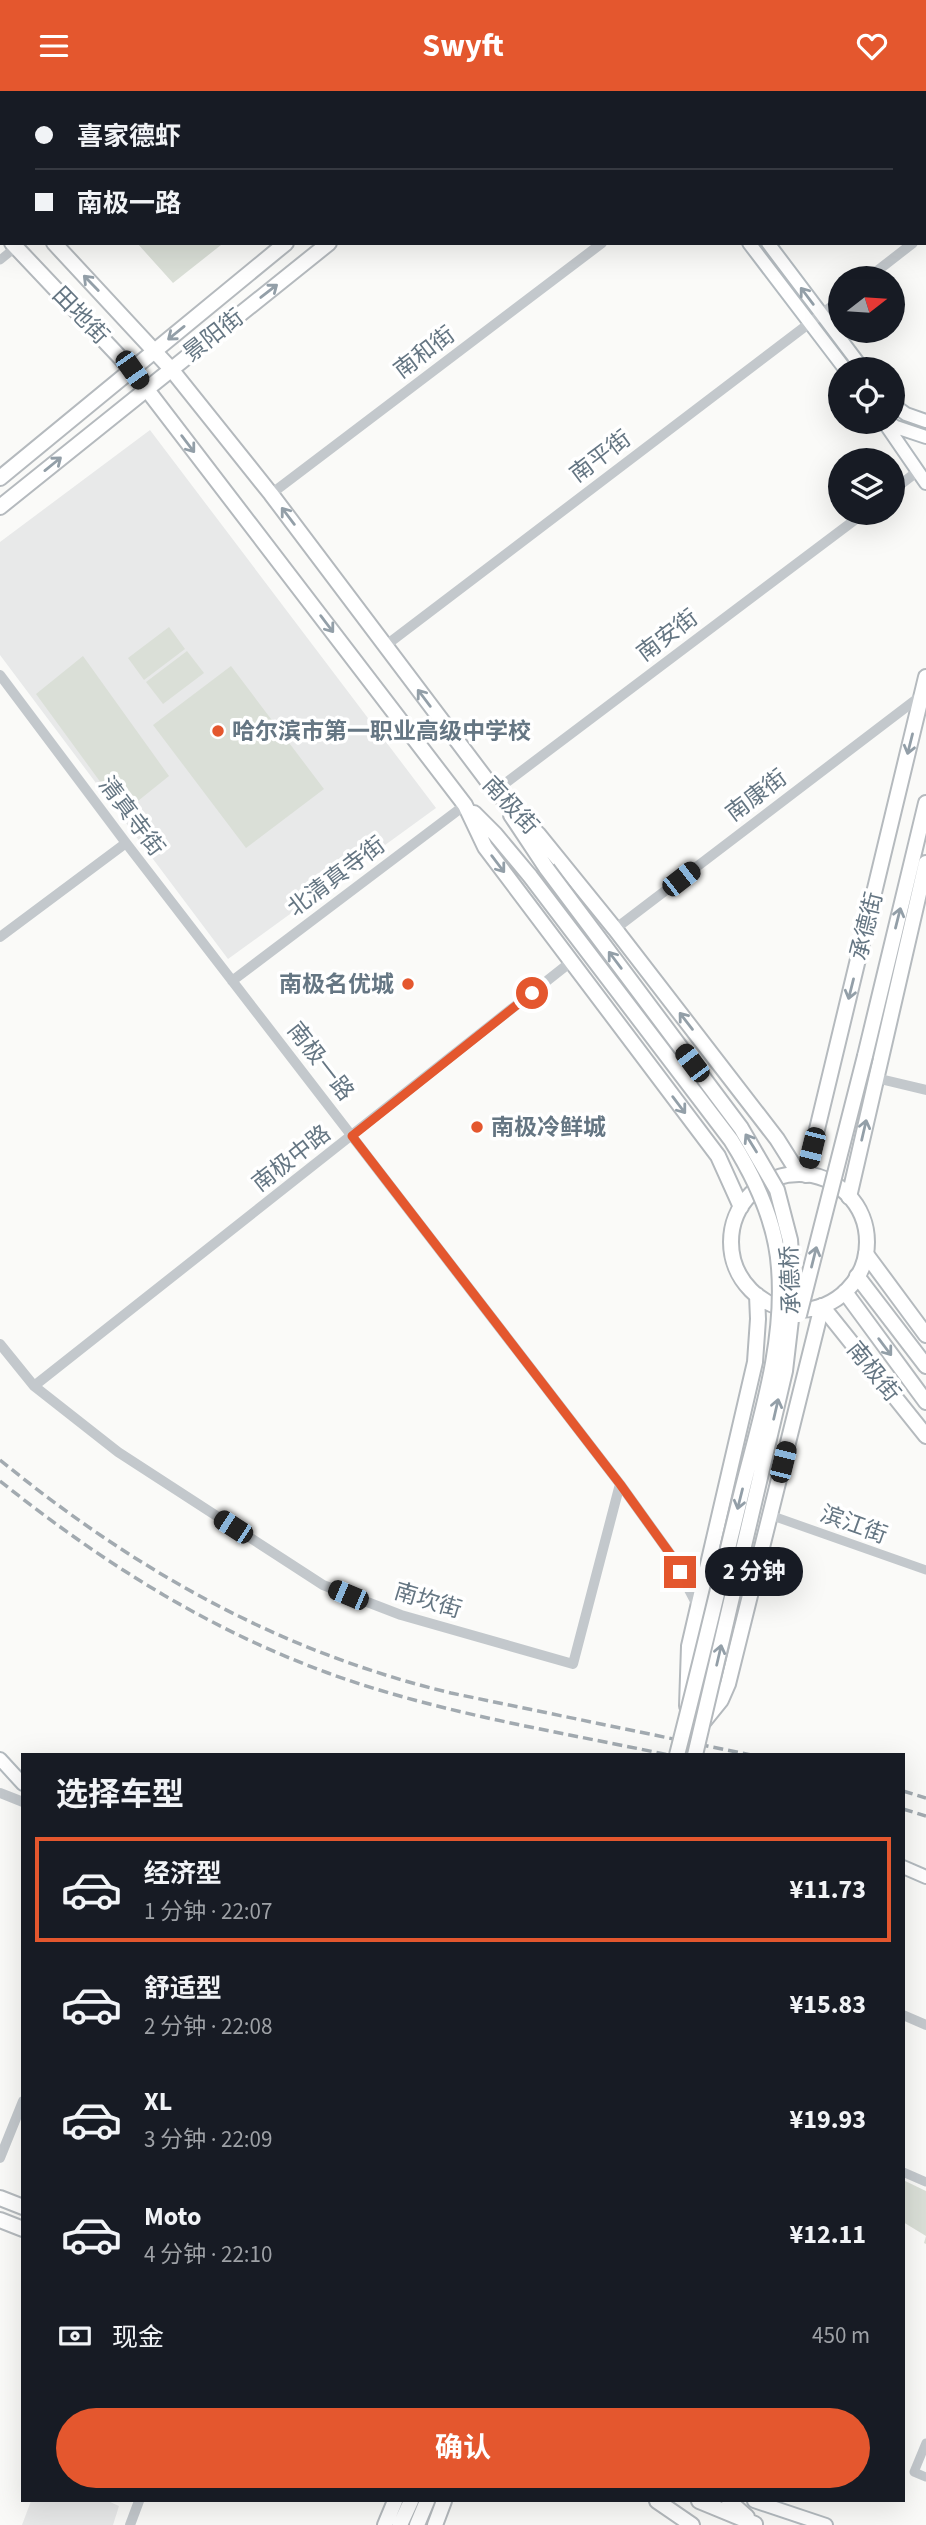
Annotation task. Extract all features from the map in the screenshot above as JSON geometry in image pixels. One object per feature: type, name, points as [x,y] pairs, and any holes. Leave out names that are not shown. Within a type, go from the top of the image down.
[{"type":"main road","name":"田地街","points":[[14,245],[132,370],[147,390]]},
{"type":"main road","name":"田地街","points":[[56,245],[171,369]]},
{"type":"main road","name":"景阳街","points":[[0,478],[284,245]]},
{"type":"main road","name":"景阳街","points":[[0,507],[326,245]]},
{"type":"main road","points":[[752,245],[836,357]]},
{"type":"main road","points":[[769,245],[854,357]]},
{"type":"main road","name":"南极街","points":[[171,369],[271,494],[495,791],[538,834],[615,929],[802,1175]]},
{"type":"main road","name":"南极街","points":[[147,390],[465,805],[485,847],[718,1156],[741,1207]]},
{"type":"main road","points":[[905,413],[926,421]]},
{"type":"main road","points":[[905,430],[926,437]]},
{"type":"main road","points":[[894,434],[922,477]]},
{"type":"main road","name":"承德街","points":[[802,1175],[926,677]]},
{"type":"main road","name":"承德桥","points":[[495,791],[547,869],[741,1128],[777,1190],[785,1217],[793,1264],[794,1294],[785,1371],[696,1753]]},
{"type":"main road","points":[[785,1371],[926,803]]},
{"type":"main road","name":"承德桥","points":[[465,805],[495,834],[530,876],[731,1140],[755,1181],[775,1242],[780,1297],[772,1369],[678,1753]]},
{"type":"main road","points":[[849,1197],[926,863]]},
{"type":"main road","points":[[802,1175],[830,1182],[849,1197],[866,1229],[866,1254],[858,1276],[845,1292],[822,1306],[811,1309],[788,1309],[766,1302],[757,1295],[737,1270],[732,1249],[733,1227],[741,1207],[754,1192],[770,1181],[802,1175]]},
{"type":"main road","points":[[866,1254],[926,1335]]},
{"type":"main road","name":"南极街","points":[[858,1276],[926,1366]]},
{"type":"main road","name":"南极街","points":[[845,1292],[926,1402]]},
{"type":"main road","points":[[687,1718],[686,1668],[755,1362],[757,1295]]},
{"type":"main road","name":"南极街","points":[[822,1306],[926,1436]]},
{"type":"main road","points":[[704,1721],[721,1700],[729,1684],[822,1306]]},
{"type":"main road","points":[[0,1759],[21,1782]]},
{"type":"main road","points":[[905,1862],[926,1870]]},
{"type":"main road","points":[[905,1868],[926,1877]]},
{"type":"main road","points":[[0,2198],[21,2206]]},
{"type":"main road","points":[[0,2220],[21,2228]]},
{"type":"main road","points":[[385,2525],[395,2502]]},
{"type":"main road","points":[[400,2525],[411,2502]]},
{"type":"main road","points":[[417,2525],[427,2502]]},
{"type":"main road","points":[[435,2525],[444,2502]]},
{"type":"main road","points":[[658,2502],[692,2525]]},
{"type":"main road","points":[[757,2502],[826,2525]]},
{"type":"main road","points":[[721,2504],[755,2525]]},
{"type":"main road","points":[[721,2504],[734,2525]]},
{"type":"street","points":[[0,260],[14,245]]},
{"type":"street","name":"南和街","points":[[271,494],[600,245]]},
{"type":"street","points":[[883,266],[910,245]]},
{"type":"street","name":"南平街","points":[[385,646],[828,309]]},
{"type":"street","points":[[905,485],[922,477]]},
{"type":"street","name":"南安街","points":[[495,791],[848,525]]},
{"type":"street","name":"清真寺街","points":[[0,675],[232,981]]},
{"type":"street","name":"南康街","points":[[615,929],[922,695]]},
{"type":"street","name":"北清真寺街","points":[[232,981],[465,805]]},
{"type":"street","points":[[0,937],[126,843]]},
{"type":"street","name":"南极中路","points":[[34,1386],[572,961]]},
{"type":"street","name":"南极一路","points":[[232,981],[620,1484],[671,1555],[698,1607]]},
{"type":"street","points":[[876,1078],[926,1090]]},
{"type":"street","name":"南坎街","points":[[0,1344],[34,1386],[144,1470],[323,1585],[401,1615],[573,1664],[620,1484]]},
{"type":"street","name":"滨江街","points":[[770,1515],[926,1570]]},
{"type":"street","points":[[0,1793],[21,1801]]},
{"type":"street","points":[[905,2016],[926,2025]]},
{"type":"street","points":[[0,2158],[21,2106]]},
{"type":"street","points":[[905,2173],[926,2182]]},
{"type":"street","points":[[926,2443],[914,2472],[926,2477]]},
{"type":"street","points":[[130,2525],[139,2502]]},
{"type":"shaded area","points":[[139,245],[221,245],[173,283]]},
{"type":"shaded area","name":"哈尔滨市第一职业高级中学校","points":[[150,430],[436,808],[228,959],[0,655],[0,542]]},
{"type":"shaded area","points":[[169,627],[185,649],[144,680],[128,658]]},
{"type":"shaded area","points":[[187,651],[204,673],[163,704],[146,682]]},
{"type":"shaded area","points":[[83,656],[169,776],[123,813],[36,694]]},
{"type":"shaded area","points":[[231,666],[324,789],[246,848],[153,725]]},
{"type":"shaded area","points":[[905,2181],[926,2191],[926,2236],[905,2223]]},
{"type":"shaded area","points":[[31,2502],[110,2502],[119,2506],[113,2525],[22,2525]]},
{"type":"railway","points":[[0,1460],[51,1500],[157,1572],[269,1631],[328,1655],[388,1676],[451,1693],[741,1753]]},
{"type":"railway","points":[[0,1481],[76,1539],[156,1591],[240,1636],[283,1655],[370,1687],[454,1710],[659,1753]]},
{"type":"railway","points":[[905,1792],[926,1798]]},
{"type":"railway","points":[[905,1810],[926,1816]]},
{"type":"place","name":"哈尔滨市第一职业高级中学校","points":[[218,731]]},
{"type":"place","name":"南极名优城","points":[[408,984]]},
{"type":"place","name":"南极冷鲜城","points":[[477,1127]]},
{"type":"route","points":[[532,993],[352,1136],[620,1484],[671,1555],[680,1572]]}]
